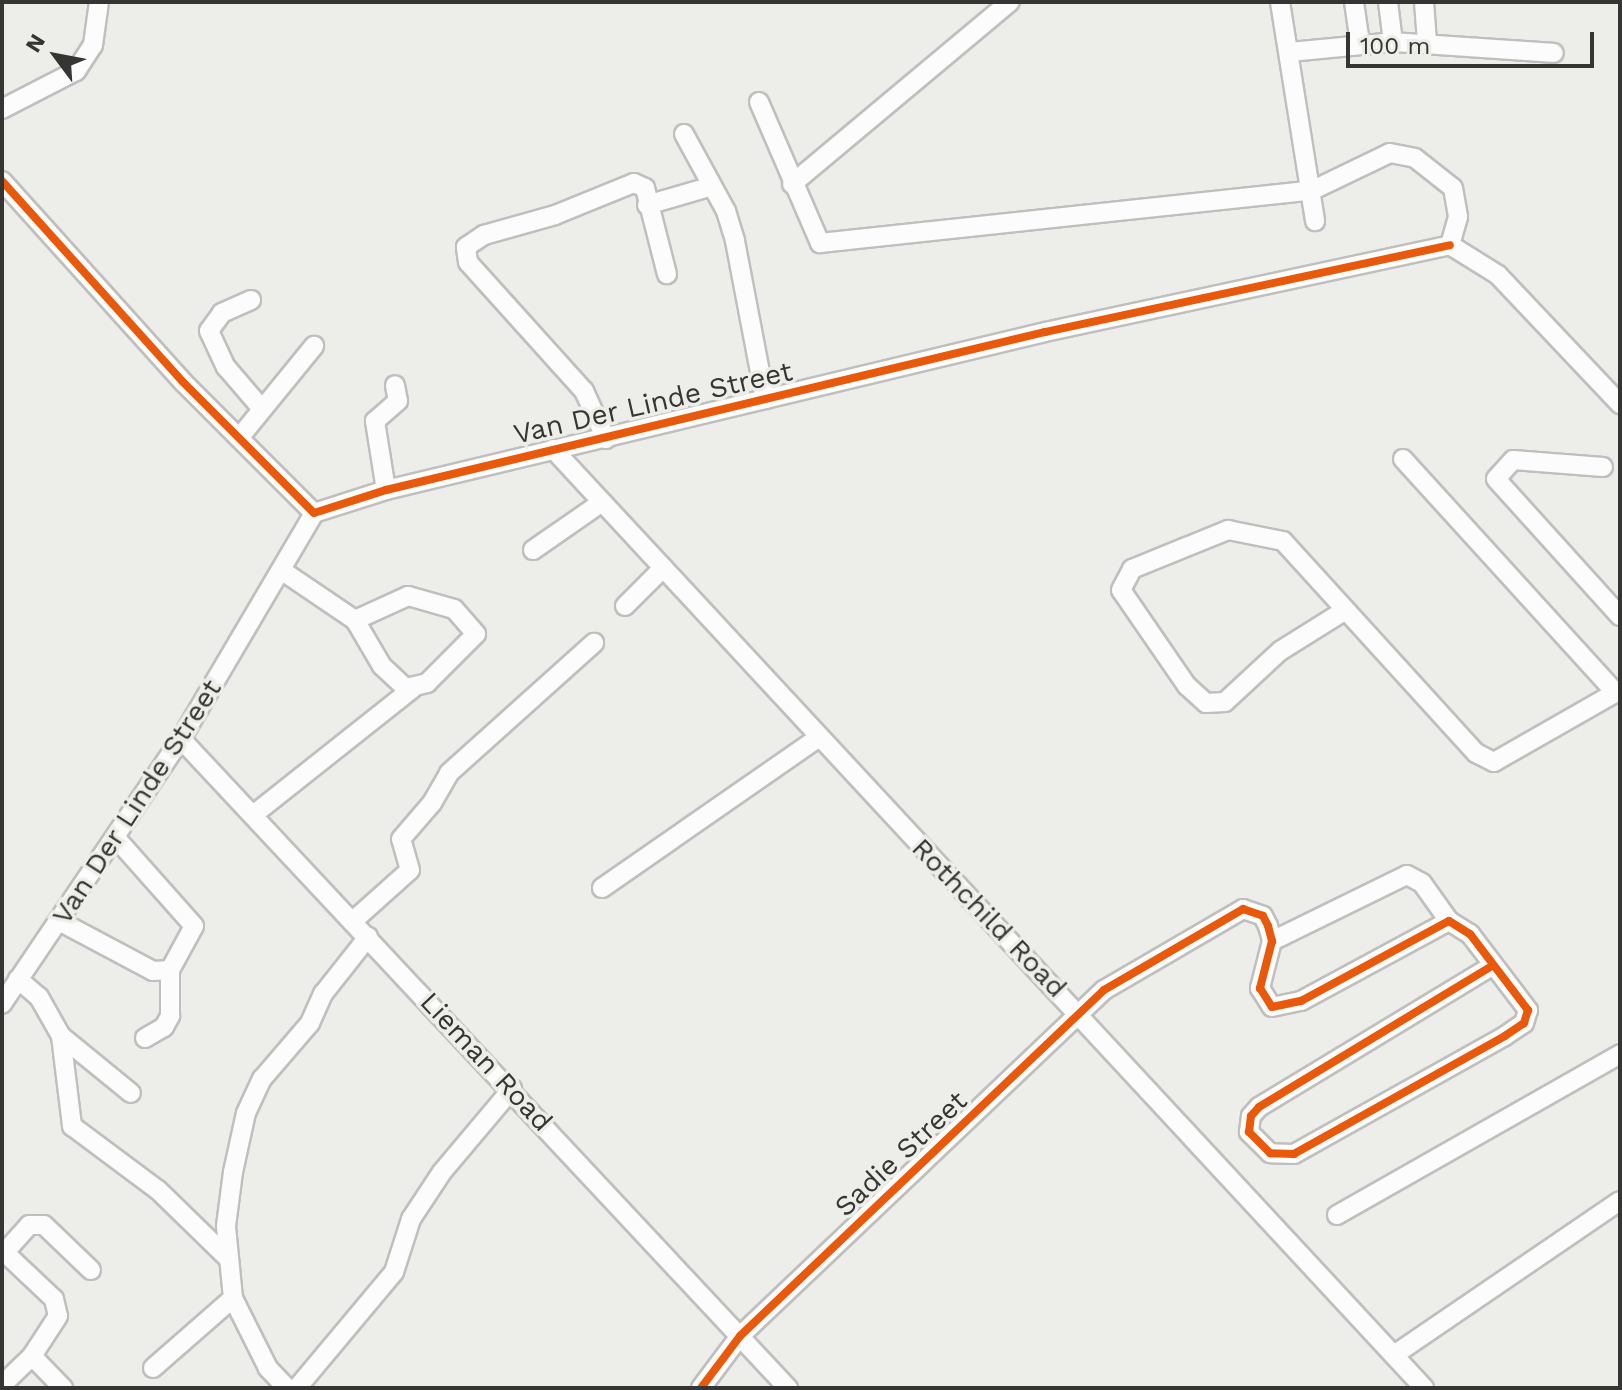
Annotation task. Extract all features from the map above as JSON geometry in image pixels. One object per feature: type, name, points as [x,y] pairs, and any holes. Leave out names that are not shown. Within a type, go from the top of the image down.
[{"type":"street","points":[[2,109],[76,71],[93,45],[99,2]]},
{"type":"street","points":[[792,184],[1010,2]]},
{"type":"street","points":[[1280,2],[1313,190],[1315,221]]},
{"type":"street","points":[[1354,2],[1360,43]]},
{"type":"street","points":[[1388,2],[1393,42]]},
{"type":"street","points":[[1424,2],[1427,42]]},
{"type":"street","points":[[1290,52],[1360,43],[1427,42],[1554,53]]},
{"type":"street","points":[[759,102],[815,240],[829,245],[1313,190],[1390,153],[1415,158],[1441,175],[1458,198],[1450,245],[1498,275],[1618,398]]},
{"type":"street","points":[[684,134],[709,187],[726,211],[735,241],[765,399]]},
{"type":"street","points":[[2,181],[239,438],[314,513]]},
{"type":"street","points":[[606,439],[584,391],[464,252],[484,235],[555,215],[634,183],[645,188],[667,274]]},
{"type":"street","points":[[647,205],[709,187]]},
{"type":"street","name":"Van Der Linde Street","points":[[2,1004],[181,739],[284,572],[314,513],[386,490],[1045,332],[1450,245]]},
{"type":"street","points":[[251,300],[222,313],[209,331],[226,367],[262,409]]},
{"type":"street","points":[[239,438],[314,346]]},
{"type":"street","points":[[386,490],[375,421],[398,401],[395,385]]},
{"type":"street","name":"Rothchild Road","points":[[553,449],[1083,1016],[1424,1388]]},
{"type":"street","points":[[1344,611],[1280,651],[1225,702],[1206,703],[1179,674],[1121,590],[1132,569],[1228,530],[1247,531],[1293,549],[1344,611],[1476,753],[1494,762],[1504,761],[1618,692],[1403,459]]},
{"type":"street","points":[[1603,467],[1513,460],[1496,479],[1620,616]]},
{"type":"street","points":[[533,550],[602,502]]},
{"type":"street","points":[[625,606],[663,568]]},
{"type":"street","points":[[284,572],[355,620],[390,677],[413,688]]},
{"type":"street","points":[[253,815],[413,688],[427,683],[468,647],[476,634],[471,624],[454,609],[408,596],[355,620]]},
{"type":"street","points":[[353,921],[410,870],[401,839],[432,803],[449,773],[594,643]]},
{"type":"street","points":[[602,888],[819,737]]},
{"type":"street","name":"Lieman Road","points":[[181,739],[512,1089],[788,1388]]},
{"type":"street","points":[[115,837],[194,926],[170,970],[170,1016],[164,1027],[145,1038]]},
{"type":"street","points":[[1449,921],[1301,1001],[1279,1008],[1268,1004],[1260,988],[1272,941],[1407,875],[1422,883],[1449,921],[1470,934],[1528,1010],[1524,1023],[1294,1154],[1270,1153],[1249,1132],[1251,1116],[1259,1107],[1492,966]]},
{"type":"street","name":"Sadie Street","points":[[701,1388],[740,1336],[1083,1016],[1104,990],[1243,909],[1254,910],[1263,916],[1272,941]]},
{"type":"street","points":[[59,921],[153,971],[170,970]]},
{"type":"street","points":[[287,1388],[268,1368],[233,1298],[227,1257],[229,1198],[246,1113],[262,1079],[310,1023],[323,994],[368,937]]},
{"type":"street","points":[[18,979],[39,997],[61,1036],[131,1093]]},
{"type":"street","points":[[61,1036],[72,1126],[158,1190],[227,1257]]},
{"type":"street","points":[[1337,1215],[1620,1054]]},
{"type":"street","points":[[297,1388],[394,1272],[411,1219],[442,1172],[512,1089]]},
{"type":"street","points":[[1394,1355],[1620,1201]]},
{"type":"street","points":[[2,1385],[32,1356],[56,1325],[56,1304],[4,1251],[29,1225],[44,1225],[91,1270]]},
{"type":"street","points":[[153,1368],[233,1298]]},
{"type":"street","points":[[32,1356],[63,1388]]},
{"type":"cycle path","points":[[2,181],[183,382],[314,513],[386,490],[1045,332],[1450,245]]},
{"type":"cycle path","points":[[701,1388],[740,1336],[1104,990],[1243,909],[1263,916],[1268,926],[1272,941],[1260,988],[1272,1007],[1301,1001],[1449,921],[1470,934],[1528,1010],[1524,1023],[1505,1036],[1294,1154],[1270,1153],[1249,1132],[1251,1116],[1259,1107],[1492,966]]}]
